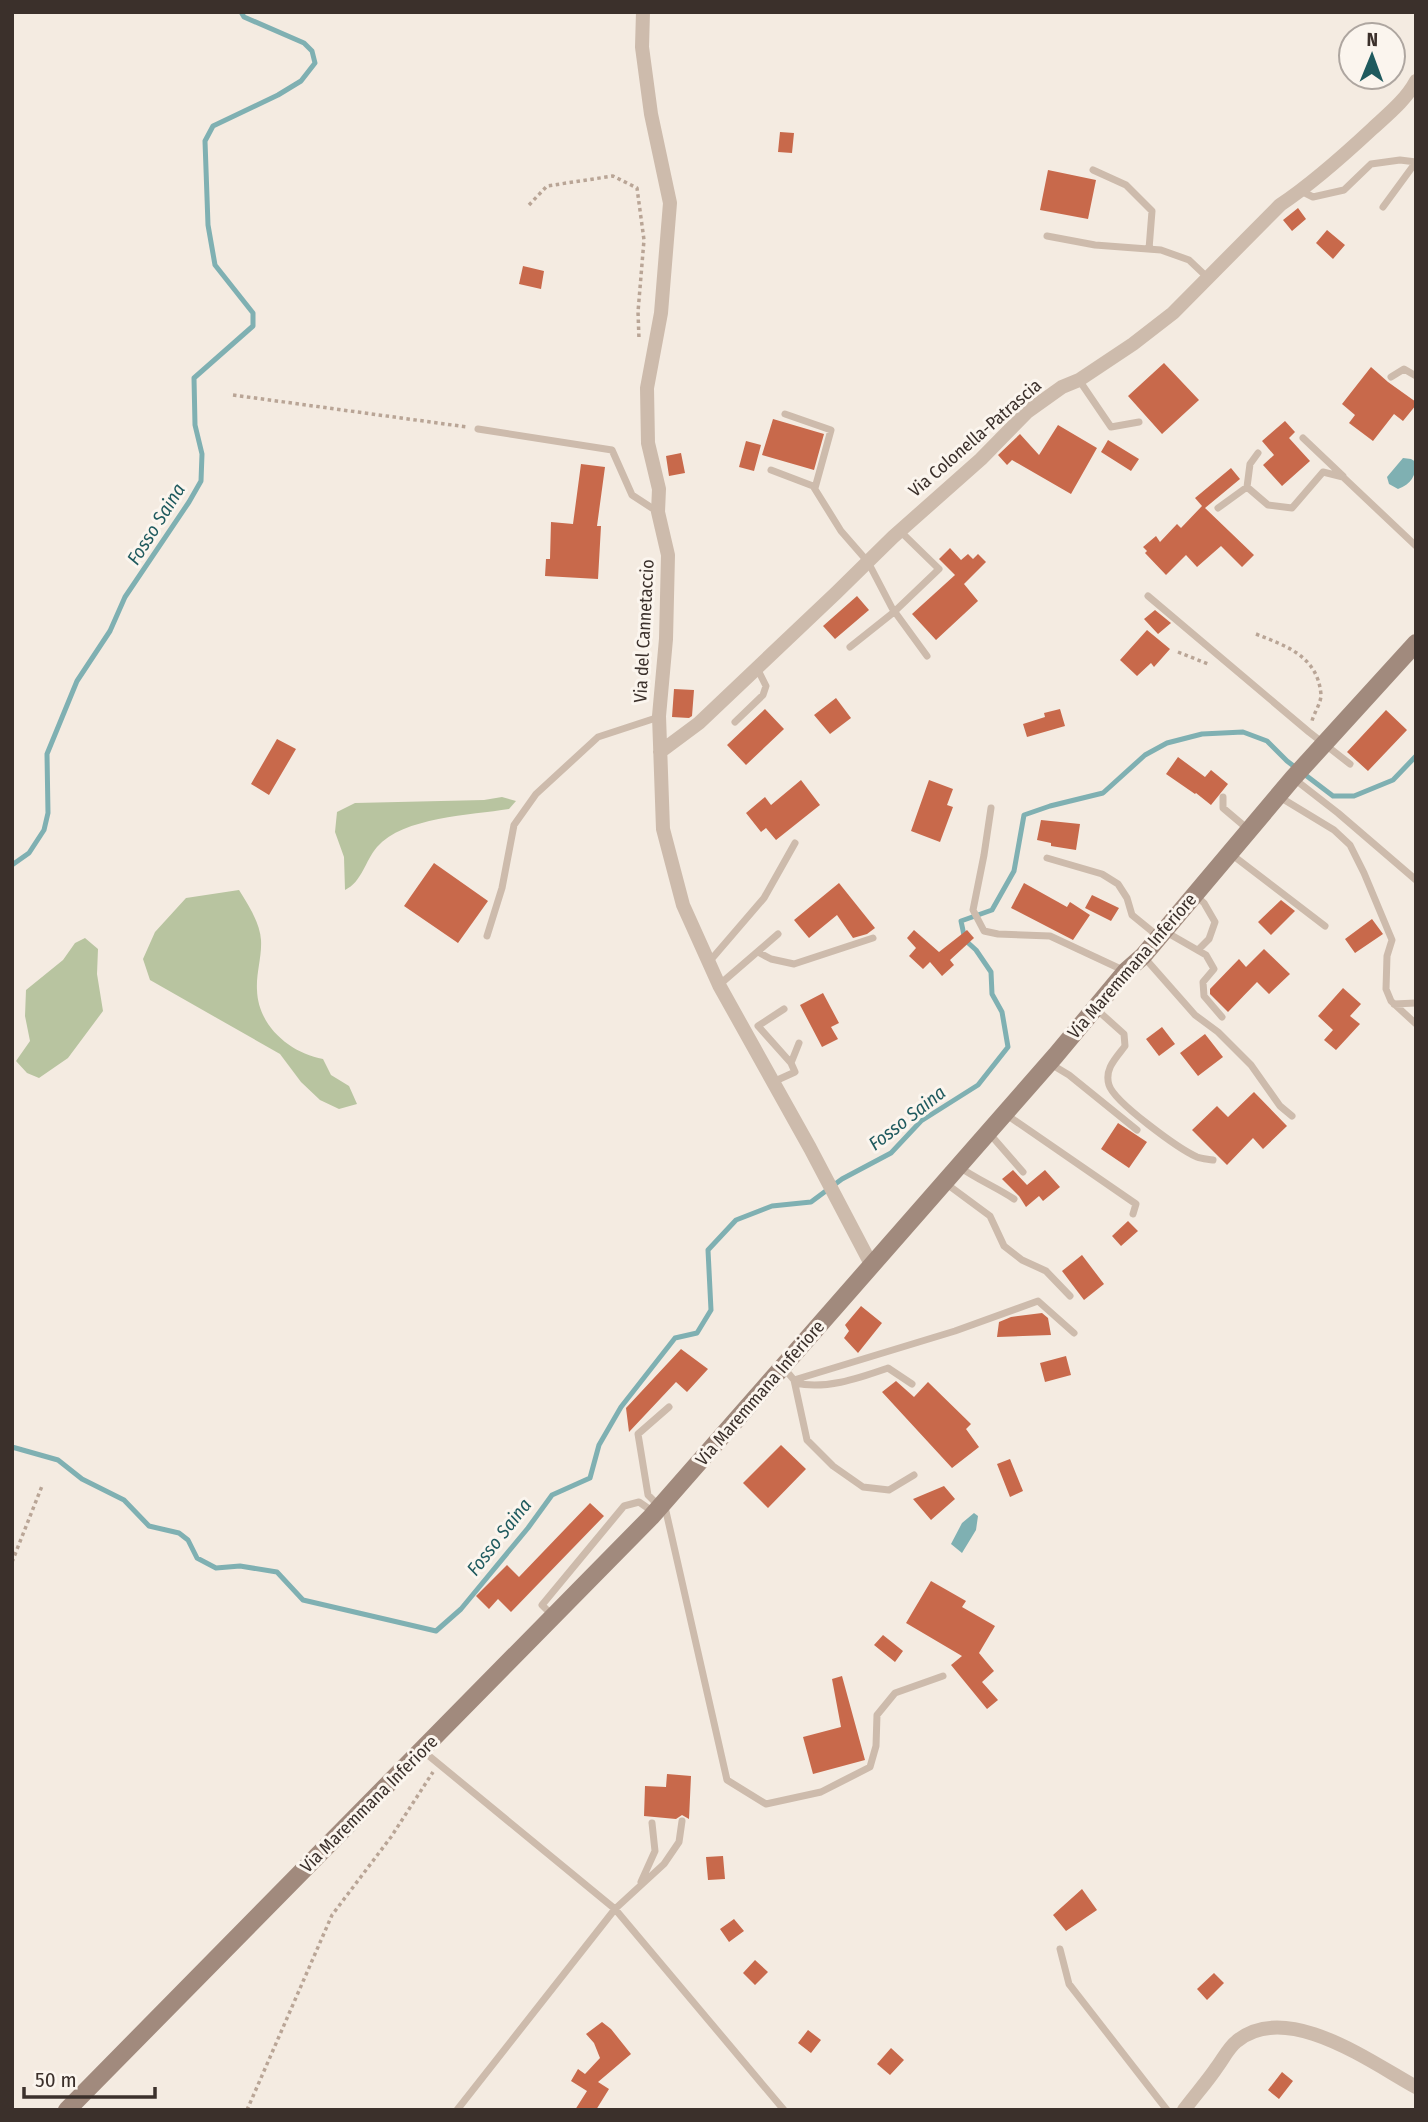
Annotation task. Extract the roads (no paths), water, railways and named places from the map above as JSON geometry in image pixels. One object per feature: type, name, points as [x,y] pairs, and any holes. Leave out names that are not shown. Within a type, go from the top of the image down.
[{"type":"main road","name":"Via Maremmana Inferiore","points":[[66,2110],[791,1377],[872,1266],[1126,971],[1143,956],[1294,776],[1416,643]]},
{"type":"street","name":"Via del Cannetaccio","points":[[643,12],[642,47],[649,100],[670,203],[661,313],[648,388],[648,443],[659,489],[658,512],[668,555],[666,639],[659,716],[663,829],[683,905],[719,985],[872,1266]]},
{"type":"street","name":"Via Colonella-Patrascia","points":[[660,752],[699,723],[1027,412],[1062,387],[1079,380],[1133,344],[1173,313],[1280,205],[1301,191],[1390,112],[1416,81]]},
{"type":"street","points":[[1188,2109],[1236,2041],[1253,2031],[1278,2028],[1305,2031],[1348,2048],[1416,2087]]},
{"type":"lane","points":[[1301,191],[1313,197],[1344,190],[1371,164],[1401,160],[1416,162],[1383,207]]},
{"type":"lane","points":[[1093,170],[1126,185],[1152,211],[1149,249]]},
{"type":"lane","points":[[1047,236],[1095,245],[1161,250],[1188,260],[1208,279]]},
{"type":"lane","points":[[1391,377],[1404,369],[1416,376]]},
{"type":"lane","points":[[1079,380],[1111,427],[1139,422]]},
{"type":"lane","points":[[785,414],[831,430],[815,488]]},
{"type":"lane","points":[[478,429],[611,450],[632,495],[658,512]]},
{"type":"lane","points":[[1303,438],[1416,546]]},
{"type":"lane","points":[[1218,508],[1247,487],[1250,464],[1258,453]]},
{"type":"lane","points":[[771,470],[815,488],[841,531],[868,562],[894,612],[927,656]]},
{"type":"lane","points":[[1247,487],[1268,505],[1292,508],[1322,472],[1343,477]]},
{"type":"lane","points":[[850,647],[894,612],[939,569],[900,531]]},
{"type":"lane","points":[[1149,596],[1350,764]]},
{"type":"lane","points":[[734,722],[763,695],[766,686],[757,667]]},
{"type":"lane","points":[[487,936],[502,888],[514,825],[536,794],[598,737],[659,716]]},
{"type":"lane","points":[[1294,776],[1416,880]]},
{"type":"lane","points":[[1278,796],[1334,830],[1350,845],[1392,940],[1387,956],[1385,989],[1394,1004],[1416,1024]]},
{"type":"lane","points":[[1223,797],[1223,808],[1249,830]]},
{"type":"lane","points":[[991,808],[973,910],[984,931],[1050,936],[1126,971]]},
{"type":"lane","points":[[709,962],[764,898],[795,843]]},
{"type":"lane","points":[[1229,853],[1325,926]]},
{"type":"lane","points":[[1047,858],[1102,874],[1118,884],[1132,915],[1161,934],[1206,955],[1214,970],[1203,982],[1204,996],[1222,1017]]},
{"type":"lane","points":[[1194,894],[1215,922],[1209,939],[1198,950]]},
{"type":"lane","points":[[719,985],[778,934]]},
{"type":"lane","points":[[758,952],[771,959],[794,964],[873,938]]},
{"type":"lane","points":[[1143,956],[1195,1015],[1218,1032],[1251,1065],[1280,1106],[1293,1116]]},
{"type":"lane","points":[[1394,1004],[1416,1003]]},
{"type":"lane","points":[[1095,1008],[1124,1034],[1125,1046],[1109,1067],[1109,1085],[1119,1101],[1174,1143],[1199,1158],[1213,1160]]},
{"type":"lane","points":[[773,1082],[795,1072],[791,1063],[758,1026],[784,1009]]},
{"type":"lane","points":[[791,1063],[799,1042]]},
{"type":"lane","points":[[1049,1063],[1069,1075],[1137,1130]]},
{"type":"lane","points":[[1004,1113],[1136,1204],[1133,1214]]},
{"type":"lane","points":[[988,1132],[1023,1172]]},
{"type":"lane","points":[[958,1167],[1014,1199]]},
{"type":"lane","points":[[944,1182],[990,1216],[1004,1247],[1022,1260],[1046,1271],[1070,1296]]},
{"type":"lane","points":[[791,1377],[955,1331],[1038,1301],[1074,1333]]},
{"type":"lane","points":[[791,1377],[805,1385],[848,1381],[888,1368],[912,1384]]},
{"type":"lane","points":[[791,1377],[807,1440],[833,1466],[863,1487],[889,1490],[914,1475]]},
{"type":"lane","points":[[669,1407],[638,1434],[648,1495],[659,1508],[727,1780],[766,1804],[821,1792],[870,1767],[876,1746],[877,1715],[895,1693],[943,1676]]},
{"type":"lane","points":[[554,1618],[542,1605],[624,1506],[639,1502],[659,1508]]},
{"type":"lane","points":[[423,1751],[615,1909],[784,2110]]},
{"type":"lane","points":[[457,2110],[615,1909],[664,1864],[679,1842],[682,1821]]},
{"type":"lane","points":[[638,1888],[655,1851],[652,1823]]},
{"type":"lane","points":[[1060,1949],[1069,1984],[1167,2110]]},
{"type":"water","points":[[1403,458],[1416,462],[1416,467],[1409,482],[1398,489],[1389,484],[1387,477]]},
{"type":"water","points":[[974,1513],[978,1516],[976,1530],[962,1553],[951,1544],[962,1523]]},
{"type":"waterway","name":"Fosso Saina","points":[[12,865],[29,853],[44,830],[48,813],[47,754],[77,681],[110,631],[125,597],[201,481],[202,454],[195,425],[194,378],[253,326],[253,313],[215,265],[208,225],[205,141],[213,126],[301,81],[315,63],[312,51],[304,43],[244,17],[241,12]]},
{"type":"waterway","name":"Fosso Saina","points":[[12,1447],[58,1460],[82,1479],[124,1500],[149,1526],[179,1533],[188,1540],[197,1558],[216,1568],[240,1566],[277,1572],[303,1600],[436,1631],[461,1609],[552,1495],[590,1478],[599,1445],[621,1407],[675,1338],[697,1333],[711,1310],[708,1250],[736,1220],[772,1206],[811,1202],[842,1179],[891,1153],[921,1121],[978,1085],[1008,1047],[1002,1012],[992,994],[991,972],[976,950],[965,940],[961,921],[992,910],[1014,871],[1024,815],[1103,793],[1145,755],[1167,743],[1202,734],[1243,732],[1267,741],[1287,761],[1333,796],[1354,796],[1393,780],[1416,756]]}]
